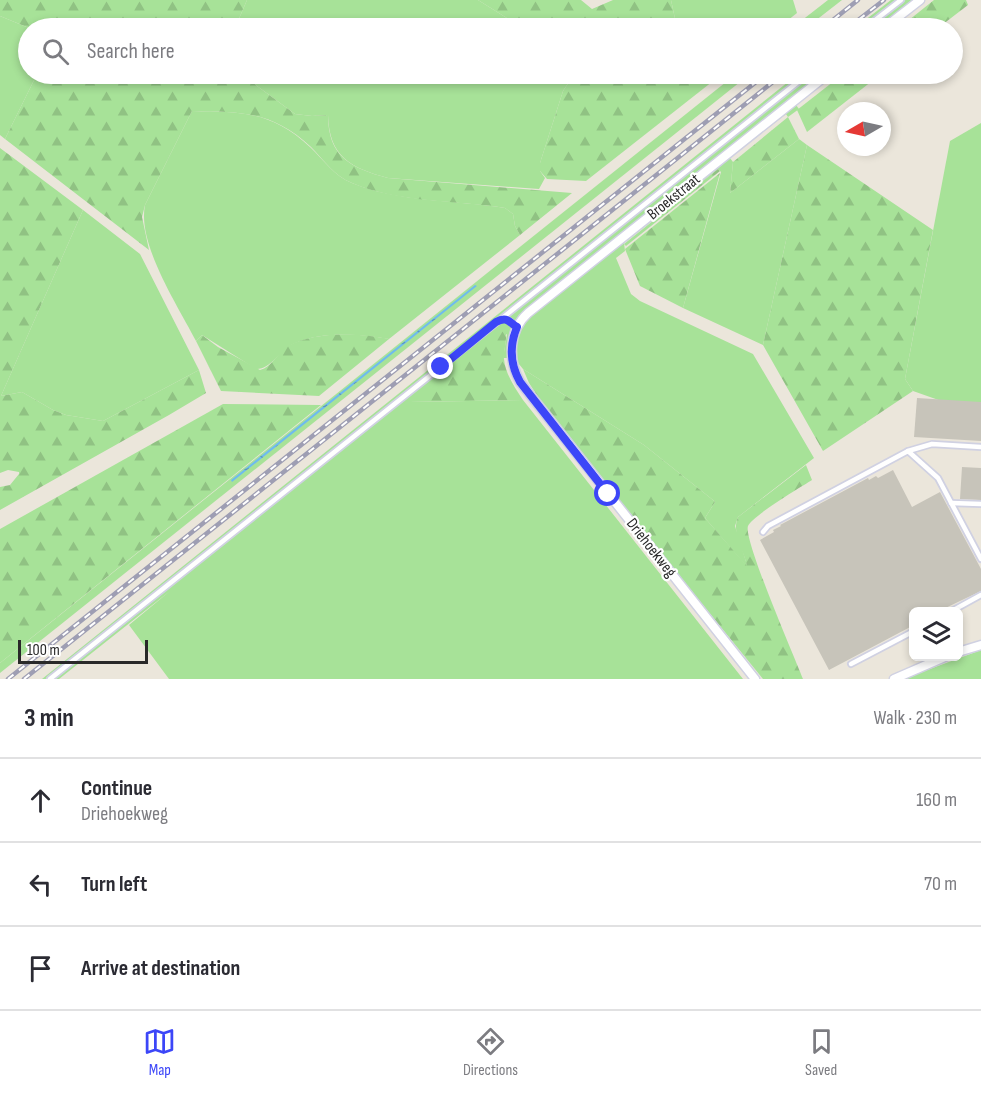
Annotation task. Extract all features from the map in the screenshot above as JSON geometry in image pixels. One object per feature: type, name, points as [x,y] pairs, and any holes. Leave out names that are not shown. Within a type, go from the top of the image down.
[{"type":"street","points":[[897,18],[920,0]]},
{"type":"street","name":"Broekstraat","points":[[519,324],[816,84]]},
{"type":"street","name":"Driehoekweg","points":[[519,324],[512,342],[512,358],[520,382],[755,679]]},
{"type":"street","points":[[963,650],[981,645]]},
{"type":"street","points":[[894,679],[937,661]]},
{"type":"lane","points":[[878,18],[901,0]]},
{"type":"lane","points":[[50,679],[795,84]]},
{"type":"lane","points":[[496,322],[507,319],[519,324]]},
{"type":"lane","points":[[763,532],[768,526],[908,452],[932,444],[981,447]]},
{"type":"lane","points":[[908,452],[938,478],[981,560]]},
{"type":"lane","points":[[951,503],[981,504]]},
{"type":"lane","points":[[959,607],[981,595]]},
{"type":"lane","points":[[851,664],[909,634]]},
{"type":"green space","points":[[0,0],[247,0],[239,18],[18,18],[18,23],[0,16]]},
{"type":"green space","points":[[247,0],[478,0],[507,18],[239,18]]},
{"type":"green space","points":[[478,0],[581,0],[592,9],[613,0],[671,0],[675,18],[507,18]]},
{"type":"green space","points":[[671,0],[793,0],[797,13],[791,18],[675,18]]},
{"type":"green space","points":[[828,0],[842,0],[819,18],[805,18]]},
{"type":"green space","points":[[891,0],[917,0],[894,18],[868,18]]},
{"type":"green space","points":[[934,0],[966,0],[968,5],[951,18],[912,18]]},
{"type":"green space","points":[[0,16],[18,23],[18,84],[32,84],[5,139],[0,135]]},
{"type":"green space","points":[[32,84],[254,84],[295,114],[328,115],[332,141],[337,151],[353,165],[363,170],[388,178],[572,193],[520,235],[515,226],[513,214],[505,208],[408,198],[370,189],[340,176],[311,147],[283,126],[241,113],[192,111],[145,205],[142,217],[149,250],[5,139]]},
{"type":"green space","points":[[254,84],[568,84],[563,91],[540,163],[540,171],[545,178],[539,189],[388,178],[363,170],[344,158],[333,141],[328,115],[295,114]]},
{"type":"green space","points":[[568,84],[709,84],[586,181],[547,179],[540,171],[540,163],[563,91]]},
{"type":"green space","points":[[724,84],[737,84],[0,673],[0,663]]},
{"type":"green space","points":[[786,84],[812,84],[526,312],[510,358],[503,358],[507,334],[411,402],[523,400],[743,679],[169,679],[129,625],[170,591],[59,679],[42,679]]},
{"type":"green space","points":[[819,84],[822,84],[796,105],[799,109],[788,117],[786,114],[730,158],[733,162],[730,193],[799,139],[807,145],[763,345],[683,308],[721,172],[718,169],[624,243],[625,251],[616,258],[631,294],[640,301],[753,354],[814,458],[738,517],[735,526],[748,568],[705,518],[715,502],[713,500],[644,445],[523,369],[514,358],[515,343],[522,322]]},
{"type":"green space","points":[[830,84],[868,84],[845,102],[837,102],[837,108],[807,132],[797,110]]},
{"type":"green space","points":[[192,111],[241,113],[269,120],[296,135],[340,176],[370,189],[408,197],[505,208],[513,214],[515,226],[520,235],[389,339],[353,335],[315,337],[293,344],[266,366],[256,369],[202,335],[196,341],[161,275],[147,238],[144,221],[145,205]]},
{"type":"green space","points":[[788,117],[799,139],[730,193],[733,162]]},
{"type":"green space","points":[[981,123],[981,415],[913,391],[905,379],[950,141]]},
{"type":"green space","points":[[807,145],[933,230],[905,379],[913,391],[823,451],[763,345]]},
{"type":"green space","points":[[0,148],[83,210],[1,396],[22,392],[66,415],[103,421],[199,370],[206,393],[0,510],[0,487],[10,485],[19,472],[8,470],[0,473]]},
{"type":"green space","points":[[718,169],[720,171],[626,246],[624,244]]},
{"type":"green space","points":[[720,173],[683,308],[640,286],[625,249]]},
{"type":"green space","points":[[83,210],[140,254],[199,370],[103,421],[66,415],[22,392],[1,396]]},
{"type":"green space","points":[[504,330],[506,370],[523,400],[409,402],[448,370]]},
{"type":"green space","points":[[202,335],[218,347],[260,370],[268,366],[288,346],[311,338],[365,335],[389,339],[319,396],[221,391],[196,341]]},
{"type":"green space","points":[[523,369],[644,445],[713,500],[715,502],[705,518],[747,566],[737,536],[738,517],[806,465],[812,480],[767,509],[748,526],[753,552],[761,575],[803,679],[763,679],[555,423],[529,383]]},
{"type":"green space","points":[[223,404],[321,405],[0,663],[0,529]]},
{"type":"green space","points":[[981,650],[981,679],[903,679],[951,661],[963,661],[963,657]]},
{"type":"water","points":[[475,285],[477,286],[232,482],[231,480]]},
{"type":"building","points":[[917,398],[981,402],[981,441],[914,437]]},
{"type":"building","points":[[962,467],[981,468],[981,500],[960,499]]},
{"type":"building","points":[[893,470],[912,507],[940,492],[981,569],[981,591],[947,607],[909,607],[909,628],[829,670],[760,540],[774,532],[773,530],[780,525],[868,478],[869,480],[876,476],[878,478]]},
{"type":"railway","points":[[836,18],[858,0]]},
{"type":"railway","points":[[861,18],[884,0]]},
{"type":"railway","points":[[8,679],[753,84]]},
{"type":"railway","points":[[24,679],[770,84]]},
{"type":"route","points":[[441,367],[496,322],[501,319],[509,320],[517,327],[512,342],[512,358],[520,382],[608,494]]}]
